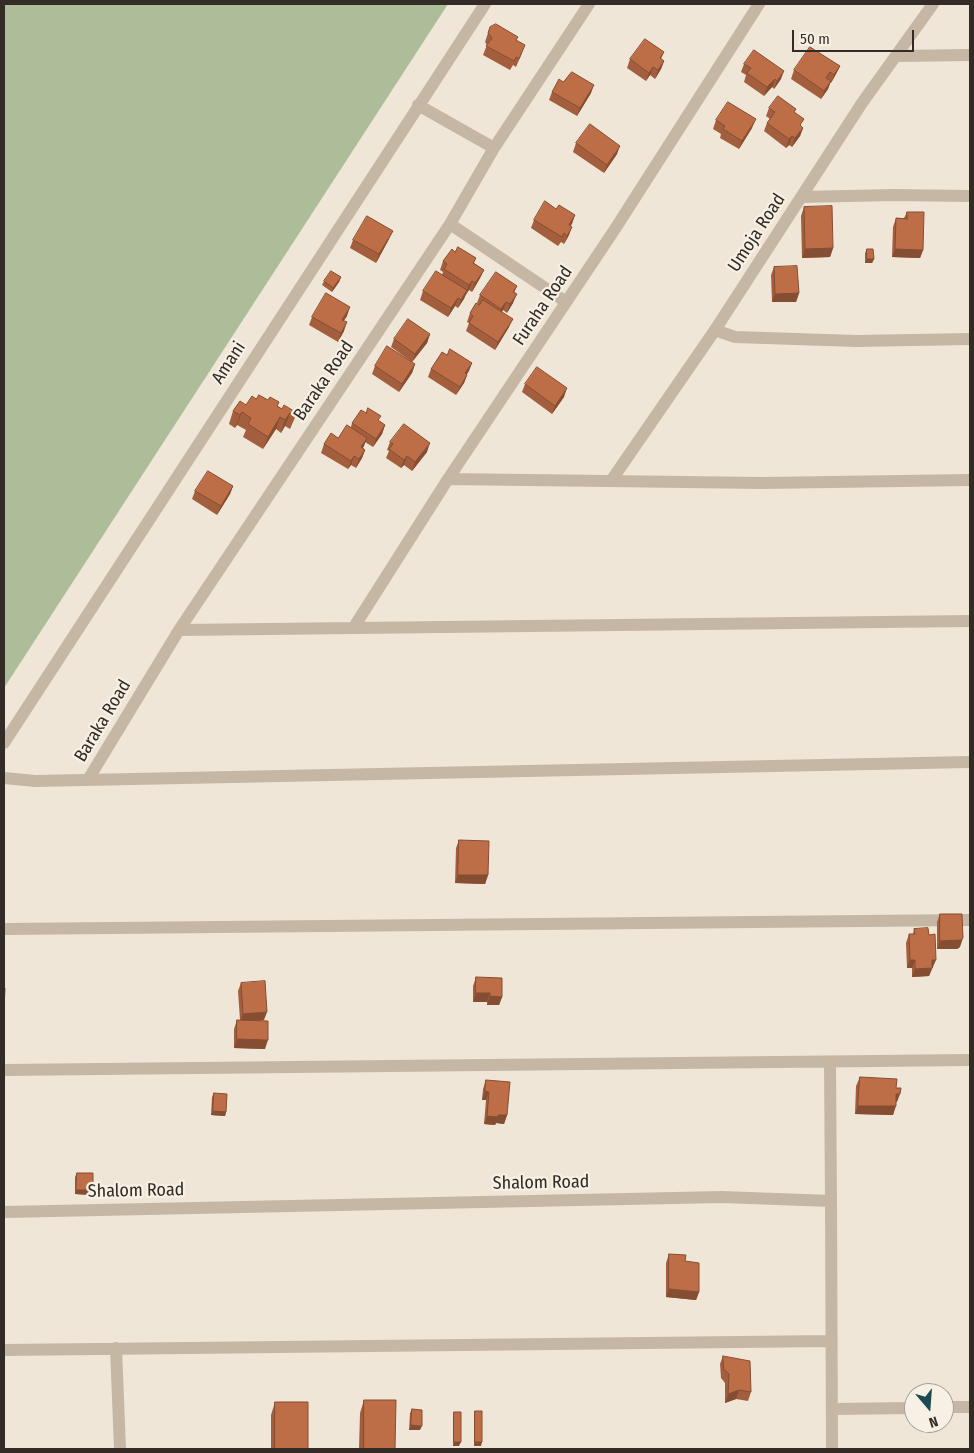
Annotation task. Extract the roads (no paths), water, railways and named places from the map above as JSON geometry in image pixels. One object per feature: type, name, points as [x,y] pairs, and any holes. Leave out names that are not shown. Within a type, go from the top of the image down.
[{"type":"street","name":"Amani","points":[[4,743],[485,4]]},
{"type":"street","name":"Baraka Road","points":[[89,778],[179,630],[450,224],[494,148],[589,4]]},
{"type":"street","name":"Furaha Road","points":[[354,628],[448,479],[566,302],[759,4]]},
{"type":"street","name":"Umoja Road","points":[[611,481],[714,330],[862,103],[898,56],[933,4]]},
{"type":"street","points":[[898,56],[970,56]]},
{"type":"street","points":[[418,105],[494,148]]},
{"type":"street","points":[[801,197],[970,196]]},
{"type":"street","points":[[450,224],[566,302]]},
{"type":"street","points":[[714,330],[722,334],[744,337],[856,341],[970,339]]},
{"type":"street","points":[[448,479],[763,483],[970,480]]},
{"type":"street","points":[[179,630],[970,620]]},
{"type":"street","points":[[4,778],[35,781],[89,778],[428,774],[970,762]]},
{"type":"street","points":[[4,929],[970,920]]},
{"type":"street","points":[[4,1070],[970,1060]]},
{"type":"street","points":[[830,1062],[832,1449]]},
{"type":"street","name":"Shalom Road","points":[[4,1212],[722,1197],[831,1201]]},
{"type":"street","points":[[4,1350],[830,1341]]},
{"type":"street","points":[[116,1348],[120,1449]]},
{"type":"street","points":[[954,1408],[970,1407]]},
{"type":"street","points":[[832,1410],[904,1408]]}]
